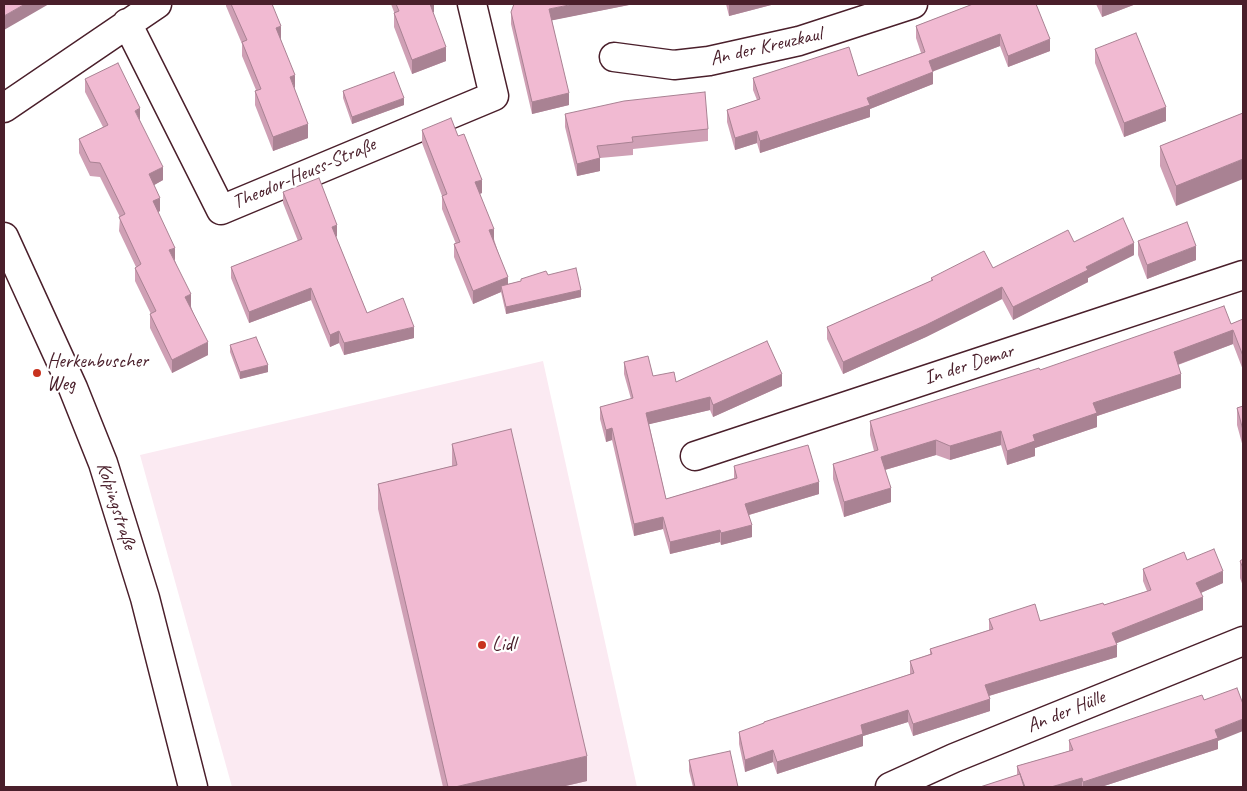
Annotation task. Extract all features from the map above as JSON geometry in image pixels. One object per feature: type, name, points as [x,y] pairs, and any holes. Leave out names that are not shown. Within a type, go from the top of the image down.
[{"type":"street","points":[[4,108],[157,4]]},
{"type":"street","name":"Theodor-Heuss-Straße","points":[[128,23],[221,210],[494,96],[472,4]]},
{"type":"street","name":"An der Kreuzkaul","points":[[614,57],[674,64],[709,61],[799,41],[913,4]]},
{"type":"street","name":"Kolpingstraße","points":[[4,237],[74,388],[103,463],[145,598],[193,787]]},
{"type":"street","name":"In der Demar","points":[[695,456],[1243,274]]},
{"type":"street","name":"An der Hülle","points":[[890,787],[971,751],[1243,641]]},
{"type":"shaded area","points":[[543,361],[637,787],[232,787],[140,455]]},
{"type":"building","points":[[4,4],[25,4],[4,16]]},
{"type":"building","points":[[231,4],[272,4],[281,26],[276,28],[295,75],[290,77],[308,124],[273,137],[255,91],[261,89],[242,42],[247,40]]},
{"type":"building","points":[[396,4],[430,4],[446,47],[412,60],[394,13],[399,11]]},
{"type":"building","points":[[514,4],[574,4],[549,9],[569,93],[532,102],[511,12]]},
{"type":"building","points":[[973,4],[1036,4],[1050,39],[1008,56],[1000,34],[929,61],[933,72],[867,98],[870,105],[760,141],[757,131],[735,138],[727,110],[760,99],[753,78],[849,47],[858,76],[925,52],[916,26]]},
{"type":"building","points":[[1136,33],[1166,107],[1124,123],[1095,49]]},
{"type":"building","points":[[118,63],[140,108],[135,111],[163,167],[149,174],[160,198],[153,201],[175,248],[169,250],[191,294],[185,297],[208,342],[172,360],[150,314],[156,311],[135,268],[141,264],[119,217],[125,214],[100,163],[90,162],[79,139],[108,125],[85,79]]},
{"type":"building","points":[[394,72],[404,98],[352,117],[343,91]]},
{"type":"building","points":[[705,92],[708,129],[632,137],[633,142],[597,146],[600,158],[577,164],[565,114],[624,101]]},
{"type":"building","points":[[1243,113],[1243,159],[1176,186],[1160,146]]},
{"type":"building","points":[[451,118],[458,136],[464,134],[482,180],[475,182],[494,229],[489,230],[508,277],[473,291],[454,244],[460,242],[442,196],[447,194],[422,130]]},
{"type":"building","points":[[319,178],[337,225],[332,227],[367,313],[403,298],[414,327],[344,343],[339,331],[330,335],[311,288],[249,312],[231,267],[302,239],[283,192]]},
{"type":"building","points":[[1123,218],[1134,243],[1086,267],[1088,270],[1013,307],[1002,287],[926,325],[843,362],[827,327],[933,280],[931,278],[984,251],[993,268],[1068,230],[1074,242]]},
{"type":"building","points":[[1187,222],[1196,246],[1147,265],[1138,241]]},
{"type":"building","points":[[576,268],[581,290],[506,307],[501,286],[521,281],[521,279],[546,271],[548,275]]},
{"type":"building","points":[[1224,306],[1231,324],[1243,319],[1243,356],[1233,330],[1174,352],[1181,374],[1093,403],[1097,413],[1033,435],[1035,441],[1007,451],[1001,431],[950,446],[936,440],[881,457],[891,488],[844,502],[833,464],[878,450],[870,421],[1039,368],[1040,370]]},
{"type":"building","points":[[256,337],[268,365],[240,372],[230,345]]},
{"type":"building","points":[[767,341],[782,374],[713,405],[710,397],[646,413],[666,499],[737,478],[734,466],[808,445],[819,482],[745,504],[752,525],[721,533],[720,530],[670,542],[663,517],[634,524],[612,428],[606,430],[600,407],[633,398],[624,362],[648,356],[653,376],[674,372],[676,382]]},
{"type":"building","points":[[1243,406],[1243,430],[1237,408]]},
{"type":"building","name":"Lidl","points":[[511,429],[587,756],[455,787],[448,787],[378,484],[457,465],[452,444]]},
{"type":"building","points":[[1214,549],[1223,571],[1196,583],[1203,597],[1112,633],[1117,645],[985,685],[990,699],[913,724],[908,710],[861,725],[863,734],[777,762],[773,750],[745,760],[739,732],[914,673],[910,661],[932,654],[930,649],[993,629],[989,619],[1035,604],[1040,621],[1103,603],[1104,605],[1151,590],[1143,569],[1184,552],[1187,560]]},
{"type":"building","points":[[1237,688],[1243,704],[1243,719],[1215,730],[1218,738],[1083,782],[1082,778],[1051,787],[1025,787],[1017,766],[1073,750],[1069,740],[1202,695],[1204,700]]},
{"type":"building","points":[[730,751],[738,787],[695,787],[689,760]]},
{"type":"building","points":[[1020,774],[1024,787],[980,787]]},
{"type":"place","name":"Herkenbuscher Weg","points":[[37,373]]},
{"type":"place","name":"Lidl","points":[[482,645]]}]
